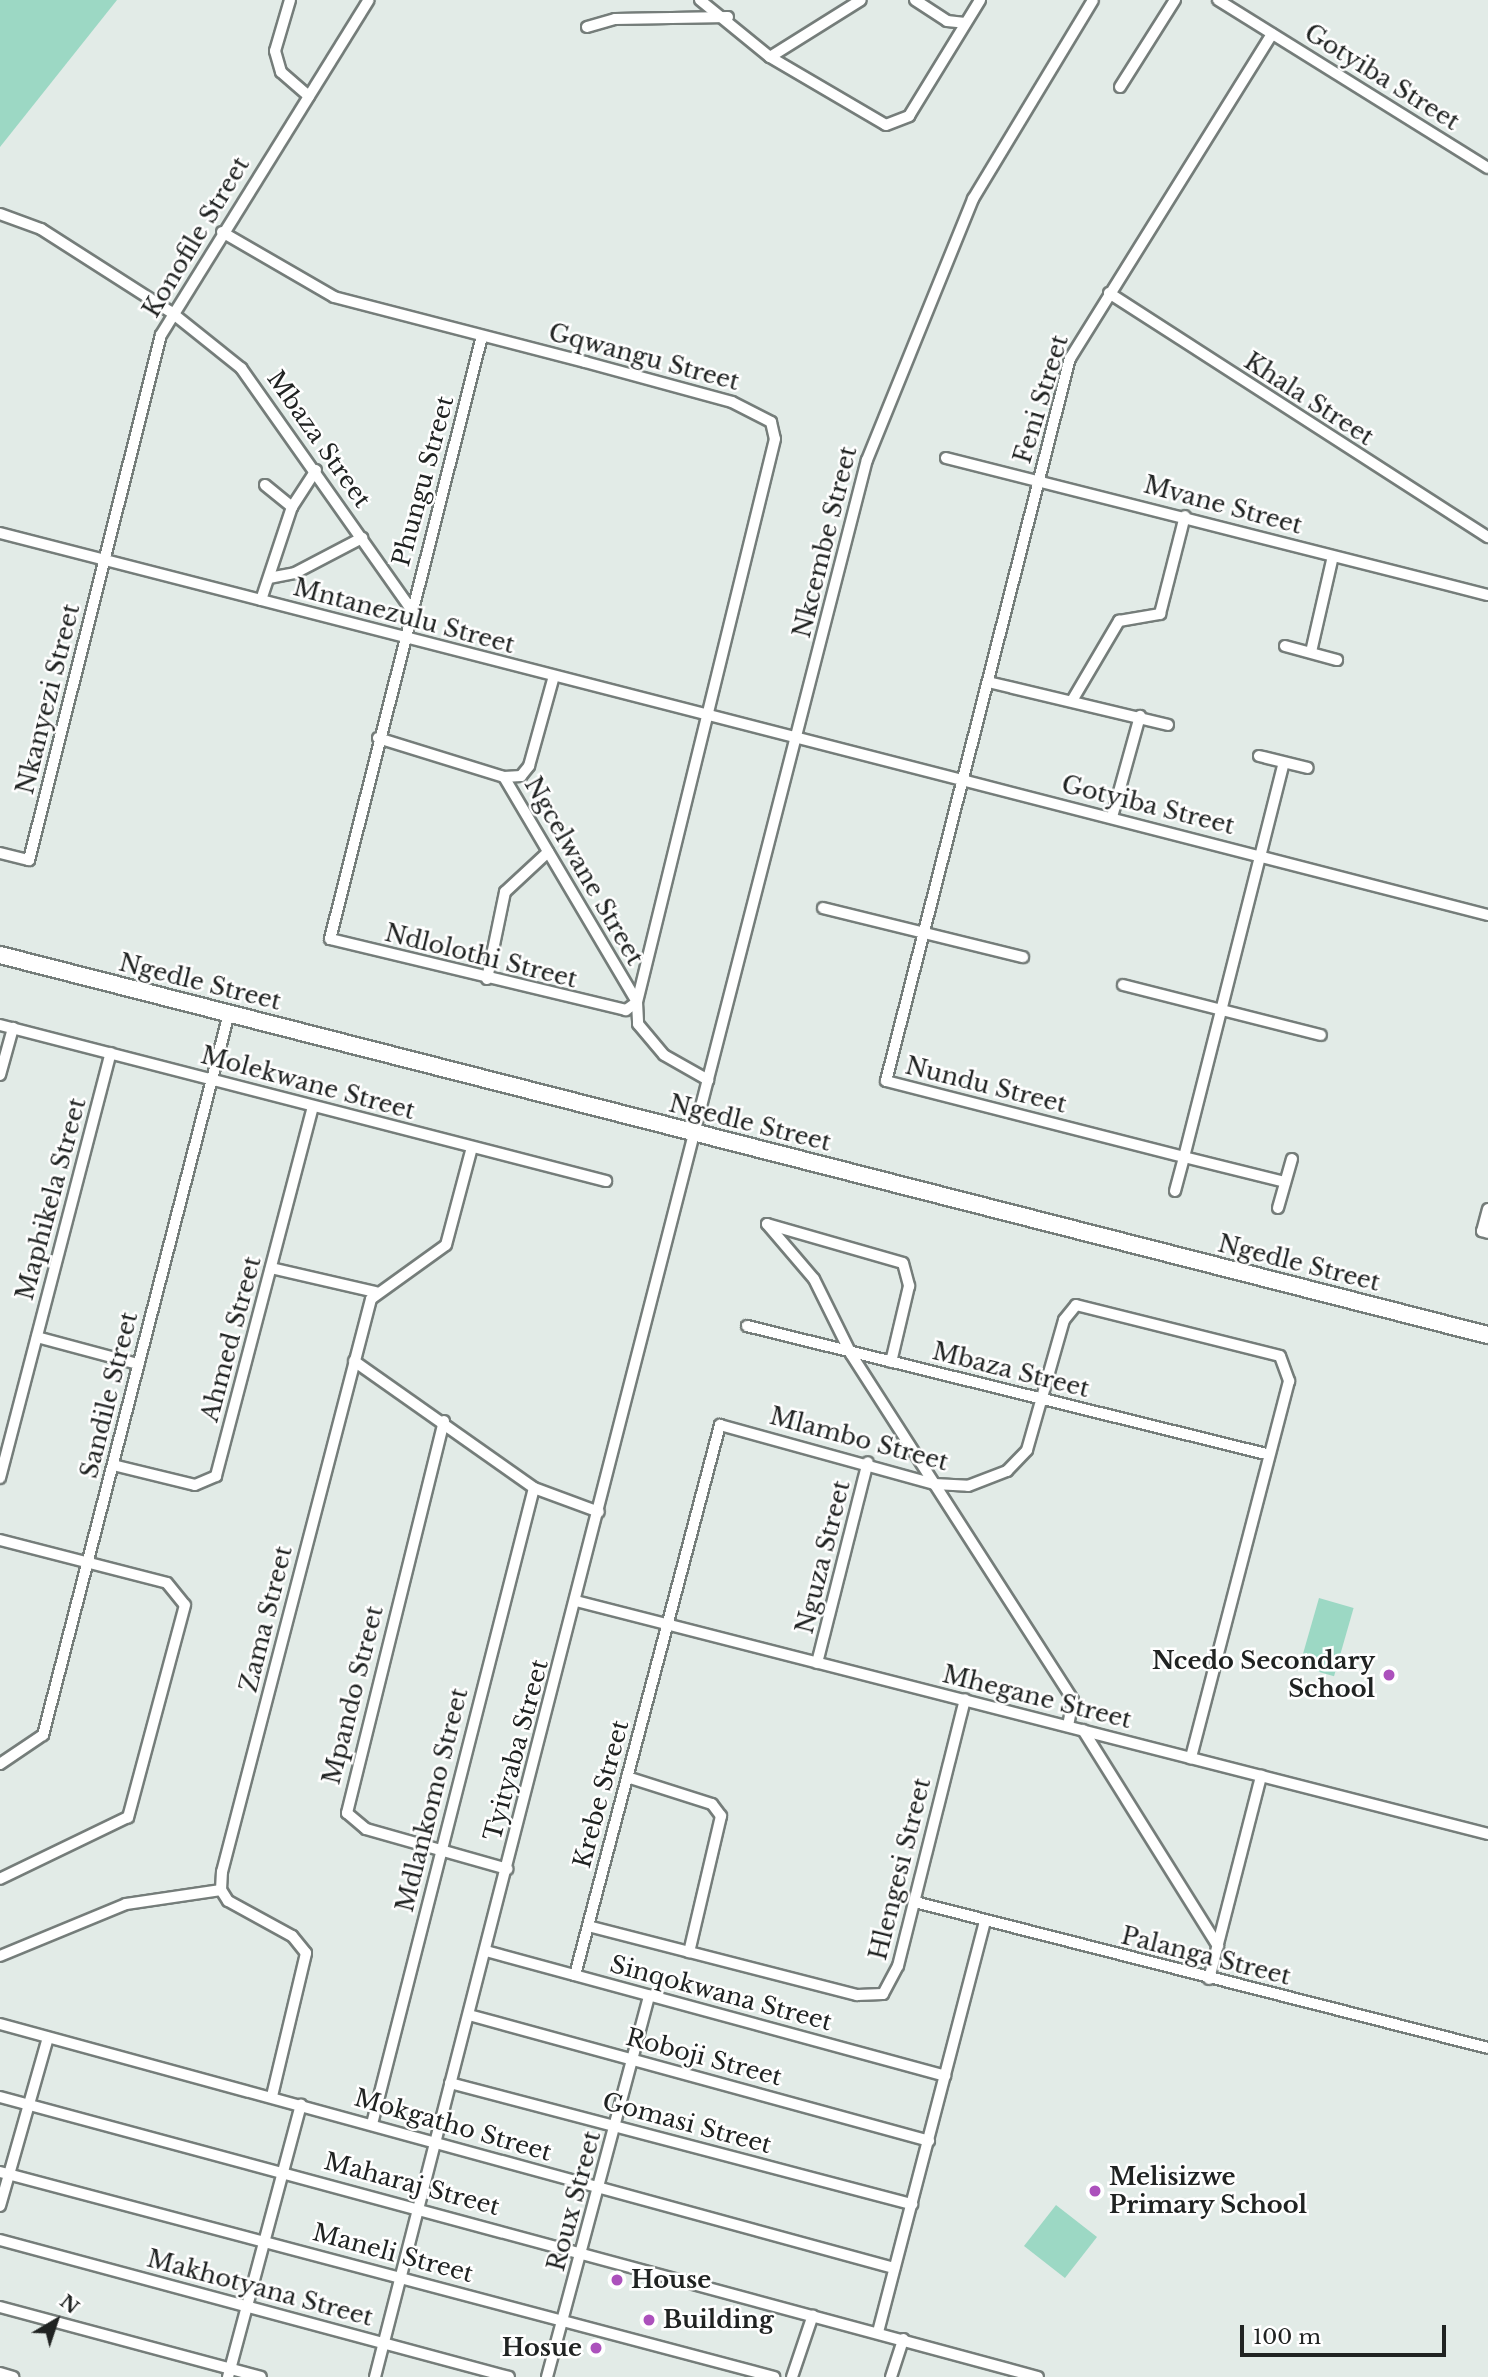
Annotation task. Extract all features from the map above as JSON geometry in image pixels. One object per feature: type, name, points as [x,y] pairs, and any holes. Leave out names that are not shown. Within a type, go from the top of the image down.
[{"type":"street","points":[[290,0],[275,51],[281,72],[309,96]]},
{"type":"street","name":"Konofile Street","points":[[104,560],[154,355],[172,312],[369,0]]},
{"type":"street","points":[[700,0],[727,18],[770,57],[878,122],[894,124],[909,116],[980,0]]},
{"type":"street","points":[[770,57],[861,0]]},
{"type":"street","points":[[915,0],[947,21],[965,23]]},
{"type":"street","name":"Nkcembe Street","points":[[695,1132],[867,460],[900,365],[973,199],[1093,0]]},
{"type":"street","points":[[1120,87],[1175,0]]},
{"type":"street","name":"Gotyiba Street","points":[[1218,0],[1485,166]]},
{"type":"street","points":[[587,27],[615,19],[727,18]]},
{"type":"street","name":"Feni Street","points":[[961,779],[1070,358],[1272,34]]},
{"type":"street","points":[[1485,166],[1488,153]]},
{"type":"street","name":"Mbaza Street","points":[[0,214],[41,229],[172,312],[250,377],[411,610]]},
{"type":"street","name":"Gqwangu Street","points":[[222,232],[334,297],[744,405],[772,422],[775,439],[705,715]]},
{"type":"street","name":"Khala Street","points":[[1109,293],[1488,537]]},
{"type":"street","name":"Phungu Street","points":[[403,637],[482,336]]},
{"type":"street","name":"Mvane Street","points":[[946,458],[1488,594]]},
{"type":"street","points":[[261,600],[292,507],[316,470]]},
{"type":"street","points":[[265,485],[292,507]]},
{"type":"street","points":[[1073,699],[1119,621],[1160,614],[1185,516]]},
{"type":"street","name":"Mntanezulu Street","points":[[0,533],[797,739]]},
{"type":"street","points":[[269,578],[295,573],[362,538]]},
{"type":"street","points":[[1311,652],[1333,556]]},
{"type":"street","name":"Nkanyezi Street","points":[[0,853],[29,860],[104,560]]},
{"type":"street","name":"Ndlolothi Street","points":[[403,637],[330,939],[607,1009],[625,1010],[636,1002]]},
{"type":"street","points":[[1285,646],[1337,660]]},
{"type":"street","points":[[505,778],[521,776],[530,766],[555,676]]},
{"type":"street","points":[[988,682],[1073,699],[1168,725]]},
{"type":"street","points":[[636,1002],[705,715]]},
{"type":"street","points":[[1112,817],[1140,716]]},
{"type":"street","name":"Ngcelwane Street","points":[[378,738],[505,778],[636,1002],[638,1024],[652,1042],[708,1080]]},
{"type":"street","name":"Gotyiba Street","points":[[797,739],[1112,817],[1488,915]]},
{"type":"street","points":[[1259,756],[1308,768]]},
{"type":"street","points":[[1175,1191],[1284,763]]},
{"type":"street","name":"Nundu Street","points":[[961,779],[886,1081],[1285,1182]]},
{"type":"street","points":[[487,979],[505,892],[548,852]]},
{"type":"street","points":[[823,908],[1023,957]]},
{"type":"street","name":"Ngedle Street","points":[[0,955],[1488,1335]]},
{"type":"street","points":[[1123,985],[1222,1007],[1321,1035]]},
{"type":"street","name":"Sandile Street","points":[[0,1765],[43,1735],[210,1078],[229,1013]]},
{"type":"street","name":"Molekwane Street","points":[[0,1025],[606,1181]]},
{"type":"street","points":[[0,1075],[13,1028]]},
{"type":"street","name":"Maphikela Street","points":[[0,1478],[6,1430],[37,1336],[111,1053]]},
{"type":"street","name":"Ahmed Street","points":[[113,1465],[195,1485],[216,1476],[313,1107]]},
{"type":"street","name":"Tyityaba Street","points":[[376,2377],[695,1132]]},
{"type":"street","points":[[271,1268],[375,1292],[446,1245],[472,1147]]},
{"type":"street","points":[[1278,1208],[1292,1159]]},
{"type":"street","points":[[1488,1209],[1482,1231],[1488,1233]]},
{"type":"street","points":[[891,1362],[909,1286],[903,1263],[767,1223],[814,1279],[851,1354],[1073,1700],[1068,1726]]},
{"type":"street","name":"Zama Street","points":[[221,1890],[354,1361],[375,1292]]},
{"type":"street","name":"Mlambo Street","points":[[667,1624],[720,1425],[868,1462],[934,1484],[968,1486],[1007,1471],[1031,1441],[1064,1320],[1085,1303],[1280,1356],[1289,1381],[1266,1454],[1191,1758]]},
{"type":"street","name":"Mbaza Street","points":[[747,1326],[851,1354],[1266,1454]]},
{"type":"street","points":[[37,1336],[138,1364]]},
{"type":"street","points":[[354,1361],[444,1421],[534,1488],[599,1512]]},
{"type":"street","name":"Mpando Street","points":[[444,1421],[347,1813],[366,1829],[441,1848],[507,1869]]},
{"type":"street","name":"Nguza Street","points":[[817,1663],[868,1462]]},
{"type":"street","name":"Mdlankomo Street","points":[[372,2124],[534,1488]]},
{"type":"street","points":[[0,1541],[167,1583],[185,1605],[133,1805],[113,1828],[0,1879]]},
{"type":"street","name":"Mhegane Street","points":[[576,1601],[1488,1834]]},
{"type":"street","name":"Krebe Street","points":[[575,1975],[667,1624]]},
{"type":"street","name":"Hlengesi Street","points":[[588,1926],[877,1997],[892,1984],[965,1699]]},
{"type":"street","points":[[1083,1730],[1218,1946]]},
{"type":"street","points":[[1209,1979],[1261,1776]]},
{"type":"street","points":[[627,1777],[712,1804],[721,1816],[690,1952]]},
{"type":"street","points":[[0,1956],[126,1904],[221,1890],[233,1905],[300,1941],[306,1953],[272,2096]]},
{"type":"street","name":"Palanga Street","points":[[915,1902],[1488,2048]]},
{"type":"street","points":[[878,2332],[985,1921]]},
{"type":"street","name":"Sinqokwana Street","points":[[486,1951],[945,2076]]},
{"type":"street","name":"Roux Street","points":[[547,2377],[583,2252],[649,1995]]},
{"type":"street","name":"Roboji Street","points":[[468,2015],[929,2141]]},
{"type":"street","name":"Mokgatho Street","points":[[0,2024],[272,2096],[894,2268]]},
{"type":"street","points":[[0,2206],[5,2173],[30,2105],[48,2038]]},
{"type":"street","name":"Gomasi Street","points":[[450,2083],[912,2204]]},
{"type":"street","name":"Maharaj Street","points":[[0,2096],[418,2206],[1038,2377]]},
{"type":"street","points":[[229,2373],[301,2105]]},
{"type":"street","name":"Maneli Street","points":[[5,2173],[266,2240],[774,2377]]},
{"type":"street","name":"Makhotyana Street","points":[[0,2240],[509,2377]]},
{"type":"street","points":[[0,2307],[229,2373],[261,2377]]},
{"type":"street","points":[[792,2377],[813,2315]]},
{"type":"street","points":[[891,2377],[903,2339]]},
{"type":"street","points":[[0,2374],[13,2377]]},
{"type":"green space","points":[[0,0],[117,0],[0,147]]},
{"type":"green space","points":[[1319,1598],[1354,1608],[1334,1676],[1299,1666]]},
{"type":"green space","points":[[1056,2205],[1097,2237],[1065,2278],[1024,2246]]},
{"type":"place","name":"Ncedo Secondary School","points":[[1389,1675]]},
{"type":"place","name":"Melisizwe Primary School","points":[[1095,2191]]},
{"type":"place","name":"House","points":[[617,2280]]},
{"type":"place","name":"Building","points":[[649,2320]]},
{"type":"place","name":"Hosue","points":[[596,2348]]}]
